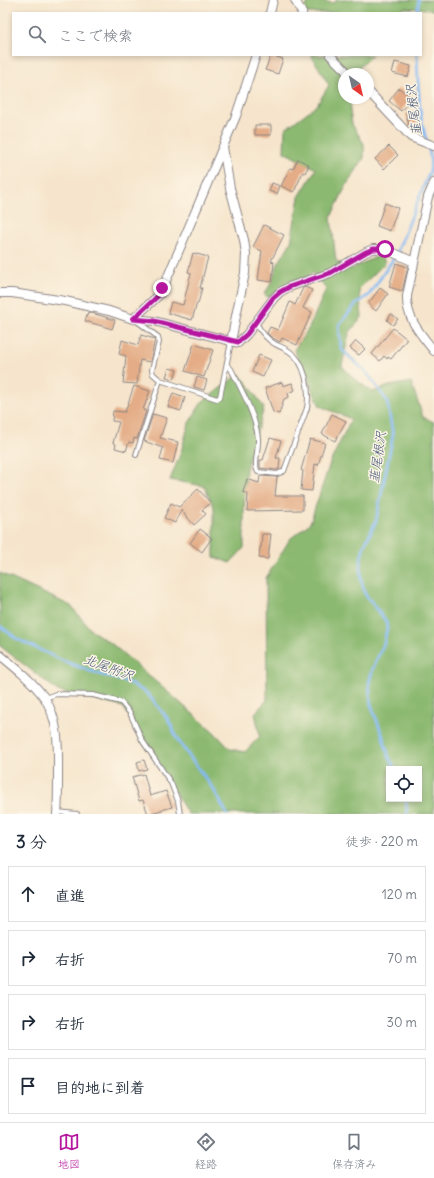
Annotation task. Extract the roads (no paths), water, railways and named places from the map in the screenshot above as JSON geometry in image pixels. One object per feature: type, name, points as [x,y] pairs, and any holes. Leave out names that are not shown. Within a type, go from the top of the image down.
[{"type":"street","points":[[270,12],[273,0]]},
{"type":"street","points":[[295,0],[301,12]]},
{"type":"street","points":[[133,319],[159,295],[236,116],[256,56]]},
{"type":"street","points":[[331,56],[343,68]]},
{"type":"street","points":[[374,97],[411,137],[434,146]]},
{"type":"street","points":[[223,146],[229,181],[244,240],[246,254],[246,273],[231,342]]},
{"type":"street","points":[[434,183],[428,197],[406,296],[408,314],[434,351]]},
{"type":"street","points":[[0,292],[12,292],[59,300],[109,311],[133,319],[154,321],[231,342],[238,342],[256,323],[273,298],[289,287],[330,273],[366,252],[379,249],[390,251],[414,262]]},
{"type":"street","points":[[0,655],[25,676],[45,698],[50,709],[58,736],[57,813]]},
{"type":"lane","points":[[133,319],[158,337],[159,342],[152,370],[153,374],[160,380],[217,399],[220,397],[231,342]]},
{"type":"lane","points":[[227,365],[231,369],[249,406],[257,428],[259,448],[255,466],[256,470],[258,472],[277,474],[284,471],[307,408],[308,398],[306,380],[303,369],[292,354],[268,340],[262,334],[256,323]]},
{"type":"lane","points":[[136,455],[160,380]]},
{"type":"lane","points":[[45,698],[56,694],[93,695],[121,702],[130,713],[142,740],[171,783],[178,801],[180,814]]},
{"type":"lane","points":[[57,813],[77,814]]},
{"type":"waterway","name":"韮尾根沢","points":[[417,12],[419,0]]},
{"type":"waterway","name":"韮尾根沢","points":[[394,766],[371,705],[369,683],[373,668],[384,643],[387,628],[386,621],[365,594],[361,579],[361,558],[364,546],[376,521],[393,435],[387,401],[367,373],[341,349],[339,325],[355,305],[369,295],[396,255],[430,171],[430,153],[422,123],[418,89],[417,56]]},
{"type":"waterway","name":"北尾附沢","points":[[0,626],[17,639],[63,661],[127,682],[147,693],[168,719],[179,742],[214,790],[227,814]]},
{"type":"waterway","name":"韮尾根沢","points":[[406,802],[407,814]]}]
